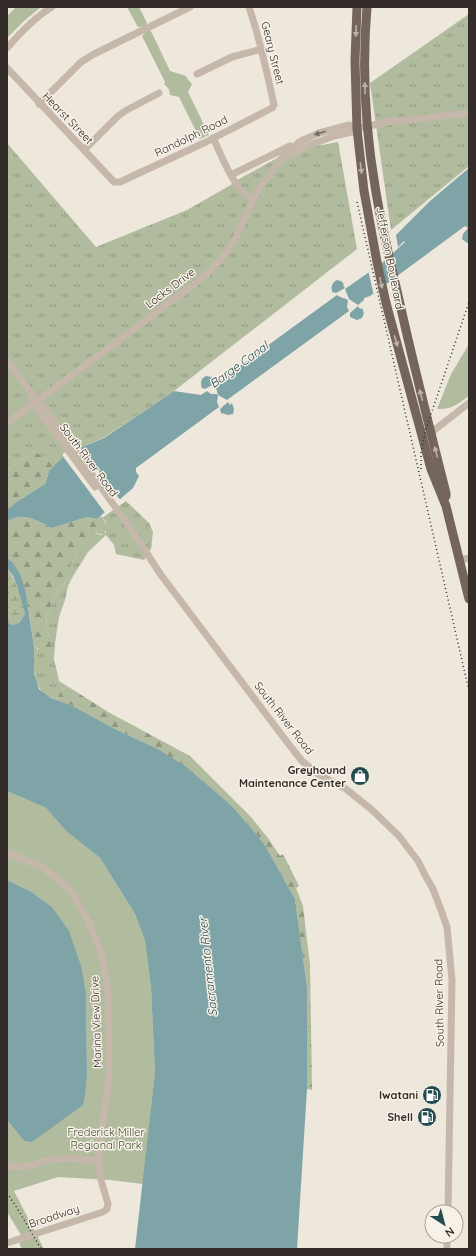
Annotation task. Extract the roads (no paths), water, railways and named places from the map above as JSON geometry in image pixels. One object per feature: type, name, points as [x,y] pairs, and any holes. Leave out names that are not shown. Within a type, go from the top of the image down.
[{"type":"main road","name":"Jefferson Boulevard","points":[[357,7],[355,61],[358,129],[364,191],[386,303],[427,435]]},
{"type":"main road","name":"Jefferson Boulevard","points":[[367,7],[365,70],[367,127],[375,186],[386,247],[395,282],[427,435],[431,469],[446,506],[469,599]]},
{"type":"street","points":[[7,48],[45,11],[52,7]]},
{"type":"street","points":[[40,104],[81,62],[94,54],[190,7]]},
{"type":"street","name":"Geary Street","points":[[249,7],[262,50],[274,105]]},
{"type":"street","points":[[197,74],[232,58],[262,50]]},
{"type":"street","name":"Hearst Street","points":[[7,68],[114,182]]},
{"type":"street","points":[[84,150],[117,117],[125,111],[159,93]]},
{"type":"street","name":"Randolph Road","points":[[114,182],[120,182],[131,178],[272,108],[274,105]]},
{"type":"street","name":"Locks Drive","points":[[278,161],[310,145],[358,129],[386,122],[469,113]]},
{"type":"street","points":[[231,175],[319,133],[349,125],[358,129]]},
{"type":"street","points":[[213,138],[236,183],[245,195],[253,200]]},
{"type":"street","name":"Locks Drive","points":[[35,402],[203,278],[222,258],[236,238],[253,200],[278,161],[289,150],[303,140]]},
{"type":"street","points":[[7,361],[35,402]]},
{"type":"street","points":[[7,367],[35,402]]},
{"type":"street","points":[[7,422],[35,402]]},
{"type":"street","name":"South River Road","points":[[35,402],[132,532],[175,593],[302,761],[318,774],[346,789],[372,810],[399,836],[418,861],[433,889],[446,927],[452,980],[448,1204]]},
{"type":"street","points":[[427,435],[469,403]]},
{"type":"street","points":[[459,560],[469,558]]},
{"type":"street","name":"Marina View Drive","points":[[7,852],[41,867],[55,876],[68,888],[89,922],[101,953],[108,999],[109,1074],[98,1161],[101,1180],[108,1204],[107,1209]]},
{"type":"street","points":[[7,1165],[15,1168],[53,1159],[72,1157],[98,1161]]},
{"type":"street","name":"Broadway","points":[[7,1243],[103,1212],[107,1209]]},
{"type":"water","points":[[469,168],[469,241],[467,243],[462,239],[463,234],[468,228],[465,226],[370,296],[364,298],[364,300],[358,305],[349,299],[345,289],[382,263],[405,242],[404,241],[398,247],[396,235],[430,201]]},
{"type":"water","points":[[337,280],[344,284],[343,285],[345,288],[336,293],[332,292],[332,288],[333,283]]},
{"type":"water","points":[[337,295],[348,300],[347,307],[349,311],[227,400],[218,395],[215,384]]},
{"type":"water","points":[[358,306],[360,309],[362,308],[364,313],[362,318],[357,320],[350,317],[350,313]]},
{"type":"water","points":[[206,376],[214,379],[212,381],[214,384],[205,389],[202,388],[201,383],[202,379]]},
{"type":"water","points":[[174,391],[201,395],[207,391],[211,394],[217,394],[217,402],[219,407],[136,468],[136,472],[139,476],[133,488],[97,519],[87,517],[52,528],[25,517],[14,518],[7,521],[7,510],[15,503],[45,484],[49,471],[67,453],[104,438]]},
{"type":"water","points":[[228,402],[230,405],[232,403],[234,409],[233,414],[228,415],[221,413],[220,409]]},
{"type":"water","name":"Sacramento River","points":[[7,558],[13,563],[21,576],[26,593],[34,647],[34,674],[39,689],[51,698],[71,705],[119,731],[156,748],[185,766],[232,806],[257,835],[266,847],[295,899],[307,987],[307,1089],[297,1249],[135,1249],[155,1072],[151,988],[145,941],[135,914],[100,858],[66,831],[46,808],[7,791],[7,622],[13,625],[20,622],[25,614],[17,586],[13,576],[7,568]]},
{"type":"water","points":[[7,880],[30,891],[51,906],[69,931],[81,966],[86,993],[87,1074],[83,1105],[32,1142],[24,1141],[7,1120]]},
{"type":"railway","points":[[357,202],[469,691]]},
{"type":"railway","points":[[421,469],[421,452],[425,432],[469,302]]},
{"type":"railway","points":[[7,1193],[41,1249]]},
{"type":"place","name":"Greyhound Maintenance Center","points":[[360,776]]},
{"type":"place","name":"Iwatani","points":[[432,1095]]},
{"type":"place","name":"Shell","points":[[427,1117]]},
{"type":"water label","name":"Barge Canal","points":[[239,365]]},
{"type":"park label","name":"Frederick Miller Regional Park","points":[[106,1138]]}]
